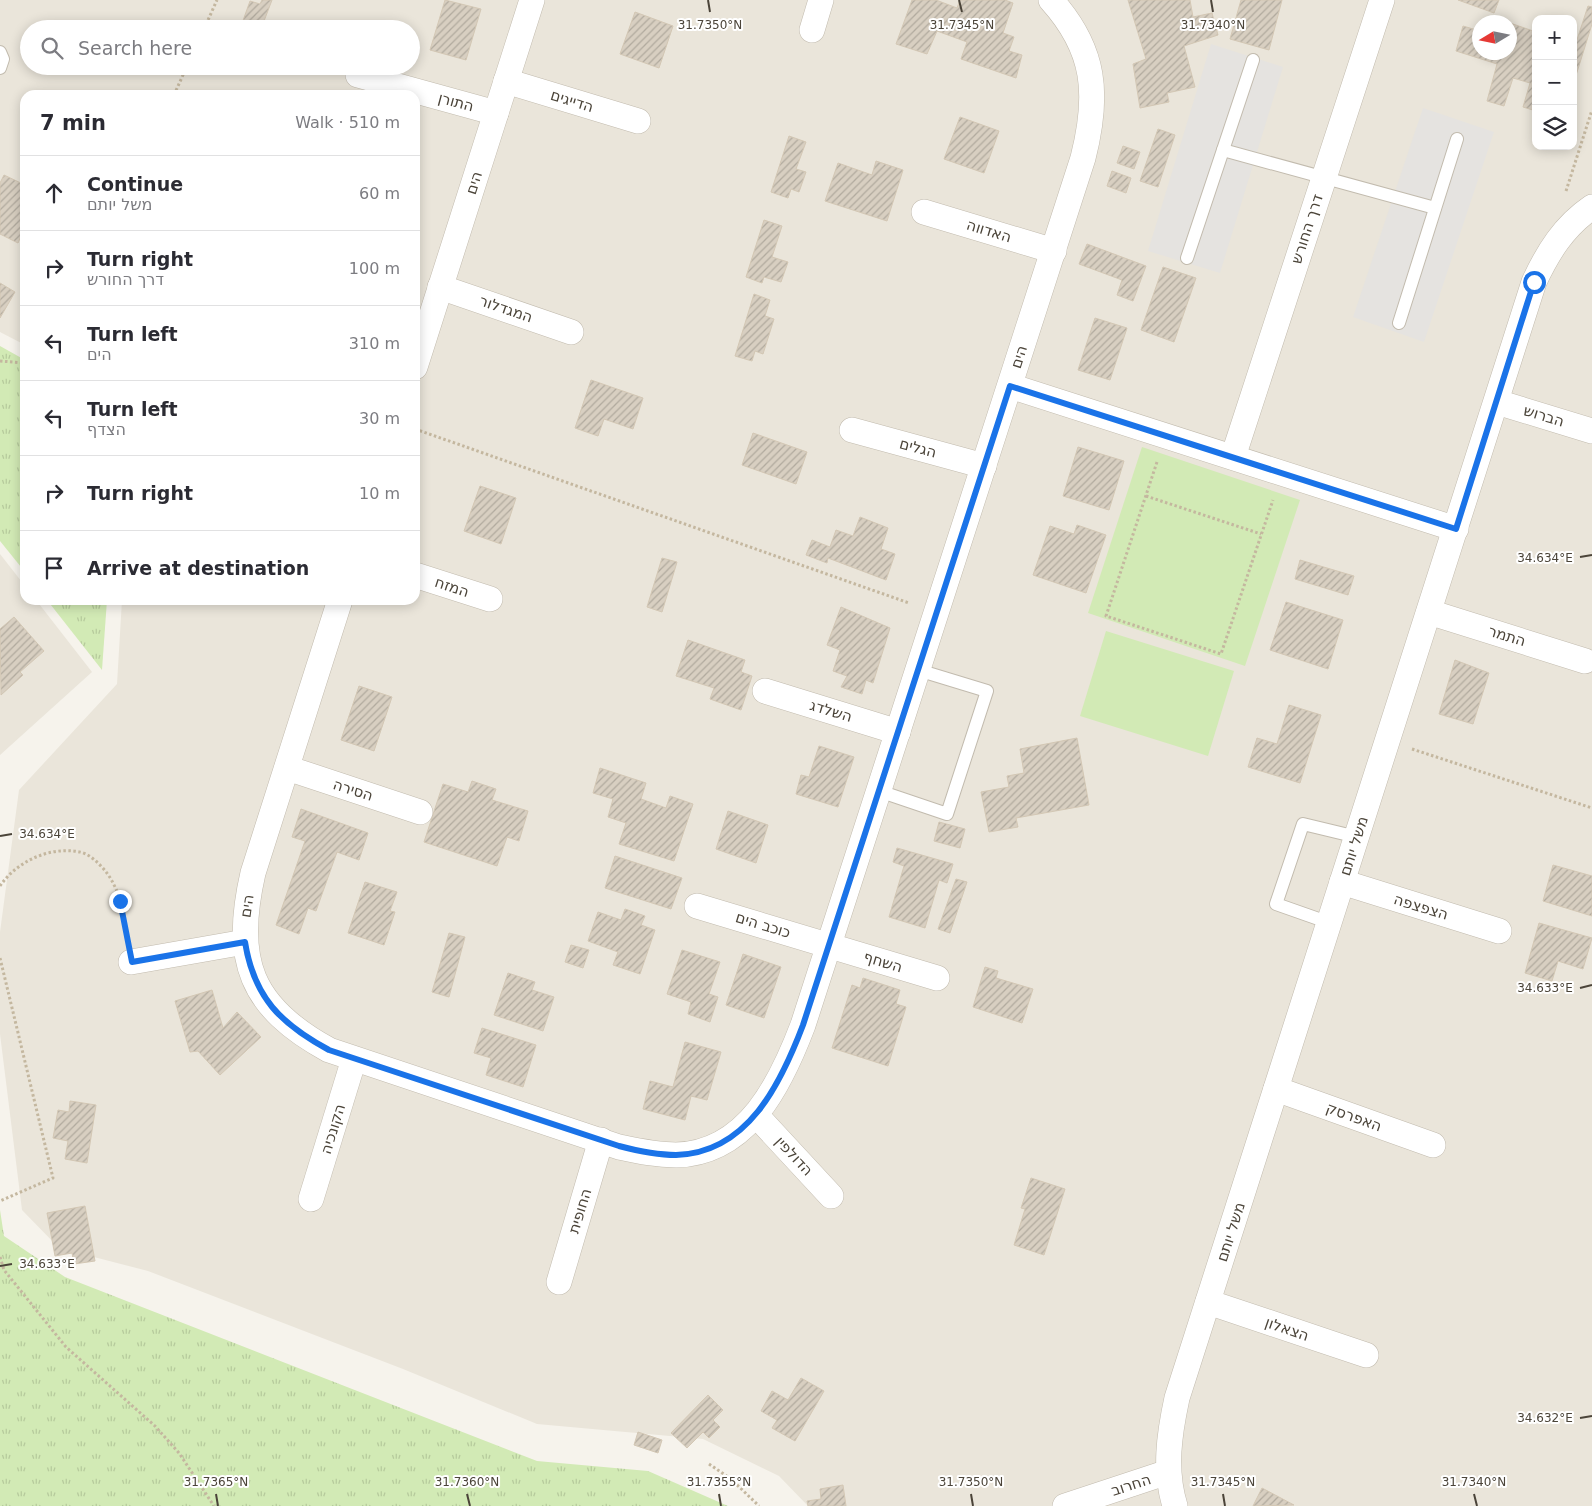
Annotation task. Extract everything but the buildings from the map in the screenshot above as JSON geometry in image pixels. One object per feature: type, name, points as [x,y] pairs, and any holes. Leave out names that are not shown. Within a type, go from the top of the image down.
[{"type":"street","name":"הים","points":[[422,324],[440,287],[532,0]]},
{"type":"street","points":[[812,30],[821,0]]},
{"type":"street","name":"הים","points":[[338,605],[253,873],[244,920],[245,942],[254,980],[276,1013],[309,1039],[329,1050],[601,1140],[650,1153],[676,1155],[700,1151],[728,1139],[756,1115],[770,1096],[793,1050],[829,945],[1085,151],[1093,96],[1091,75],[1079,36],[1067,18],[1051,0]]},
{"type":"street","name":"דרך החורש","points":[[1233,457],[1382,0]]},
{"type":"street","name":"התורן","points":[[358,75],[412,90]]},
{"type":"street","name":"הדייגים","points":[[506,81],[638,121]]},
{"type":"street","name":"התורן","points":[[420,92],[496,113]]},
{"type":"street","name":"משל יותם","points":[[1175,1506],[1168,1472],[1170,1440],[1177,1398],[1534,282],[1553,244],[1566,228],[1592,207]]},
{"type":"street","name":"האדווה","points":[[924,212],[1054,251]]},
{"type":"street","name":"המגדלור","points":[[440,287],[571,332]]},
{"type":"street","points":[[1010,386],[1456,529]]},
{"type":"street","name":"הברוש","points":[[1496,402],[1592,431]]},
{"type":"street","name":"הגלים","points":[[852,430],[984,466]]},
{"type":"street","name":"המזח","points":[[420,577],[490,599]]},
{"type":"street","name":"התמר","points":[[1429,612],[1585,661]]},
{"type":"street","name":"השלדג","points":[[765,690],[898,732]]},
{"type":"street","name":"הסירה","points":[[287,768],[420,812]]},
{"type":"street","name":"הצפצפה","points":[[1342,882],[1499,931]]},
{"type":"street","name":"כוכב הים","points":[[697,906],[829,945]]},
{"type":"street","points":[[132,962],[245,942]]},
{"type":"street","name":"השחף","points":[[829,945],[937,978]]},
{"type":"street","name":"הקונכיה","points":[[311,1199],[354,1059]]},
{"type":"street","name":"האפרסק","points":[[1276,1089],[1433,1145]]},
{"type":"street","name":"הדולפין","points":[[756,1115],[831,1196]]},
{"type":"street","name":"החופית","points":[[559,1282],[601,1140]]},
{"type":"street","name":"הצאלון","points":[[1208,1302],[1366,1355]]},
{"type":"street","name":"החרוב","points":[[1065,1506],[1168,1472]]},
{"type":"lane","points":[[0,52],[3,59],[0,68]]},
{"type":"lane","points":[[1187,258],[1253,60]]},
{"type":"lane","points":[[1398,323],[1457,139]]},
{"type":"lane","points":[[1223,150],[1435,208]]},
{"type":"lane","points":[[879,791],[947,814],[987,691],[918,670]]},
{"type":"lane","points":[[1330,923],[1276,904],[1304,824],[1357,837]]},
{"type":"path","points":[[208,20],[217,0]]},
{"type":"path","points":[[176,90],[183,75]]},
{"type":"path","points":[[1563,200],[1592,110]]},
{"type":"path","points":[[0,361],[20,363]]},
{"type":"path","points":[[420,431],[936,613]]},
{"type":"path","points":[[1166,436],[1106,616],[1221,654],[1282,473]]},
{"type":"path","points":[[1146,496],[1262,534]]},
{"type":"path","points":[[1388,741],[1592,808]]},
{"type":"path","points":[[0,886],[18,866],[36,857],[55,851],[82,852],[96,862],[113,882],[120,901],[132,962]]},
{"type":"path","points":[[0,958],[53,1178],[0,1201]]},
{"type":"path","points":[[0,1257],[4,1270],[66,1347],[155,1426],[179,1454],[214,1506]]},
{"type":"path","points":[[709,1464],[731,1479],[760,1506]]},
{"type":"shaded area","points":[[0,0],[1592,0],[1592,1506],[808,1506],[779,1476],[703,1439],[537,1424],[403,1369],[148,1271],[59,1248],[22,1210],[0,1034],[0,932],[19,790],[117,684],[122,605],[420,605],[420,90],[20,90],[20,342],[0,332]]},
{"type":"shaded area","points":[[1211,44],[1283,67],[1220,273],[1148,251]]},
{"type":"shaded area","points":[[1423,108],[1494,132],[1424,342],[1353,317]]},
{"type":"shaded area","points":[[0,554],[20,580],[20,605],[40,605],[92,672],[0,755]]},
{"type":"green space","points":[[0,346],[20,357],[20,566],[0,541]]},
{"type":"green space","points":[[1142,447],[1300,500],[1245,666],[1088,613]]},
{"type":"green space","points":[[51,605],[107,605],[102,670]]},
{"type":"green space","points":[[1106,631],[1234,671],[1208,756],[1080,716]]},
{"type":"green space","points":[[0,1210],[4,1236],[65,1277],[537,1461],[648,1471],[728,1506],[0,1506]]},
{"type":"route","points":[[120,901],[132,962],[245,942],[248,962],[254,980],[276,1013],[291,1027],[329,1050],[619,1146],[650,1153],[676,1155],[700,1151],[721,1143],[740,1131],[756,1115],[770,1096],[782,1075],[803,1025],[1010,386],[1456,529],[1534,282]]}]
